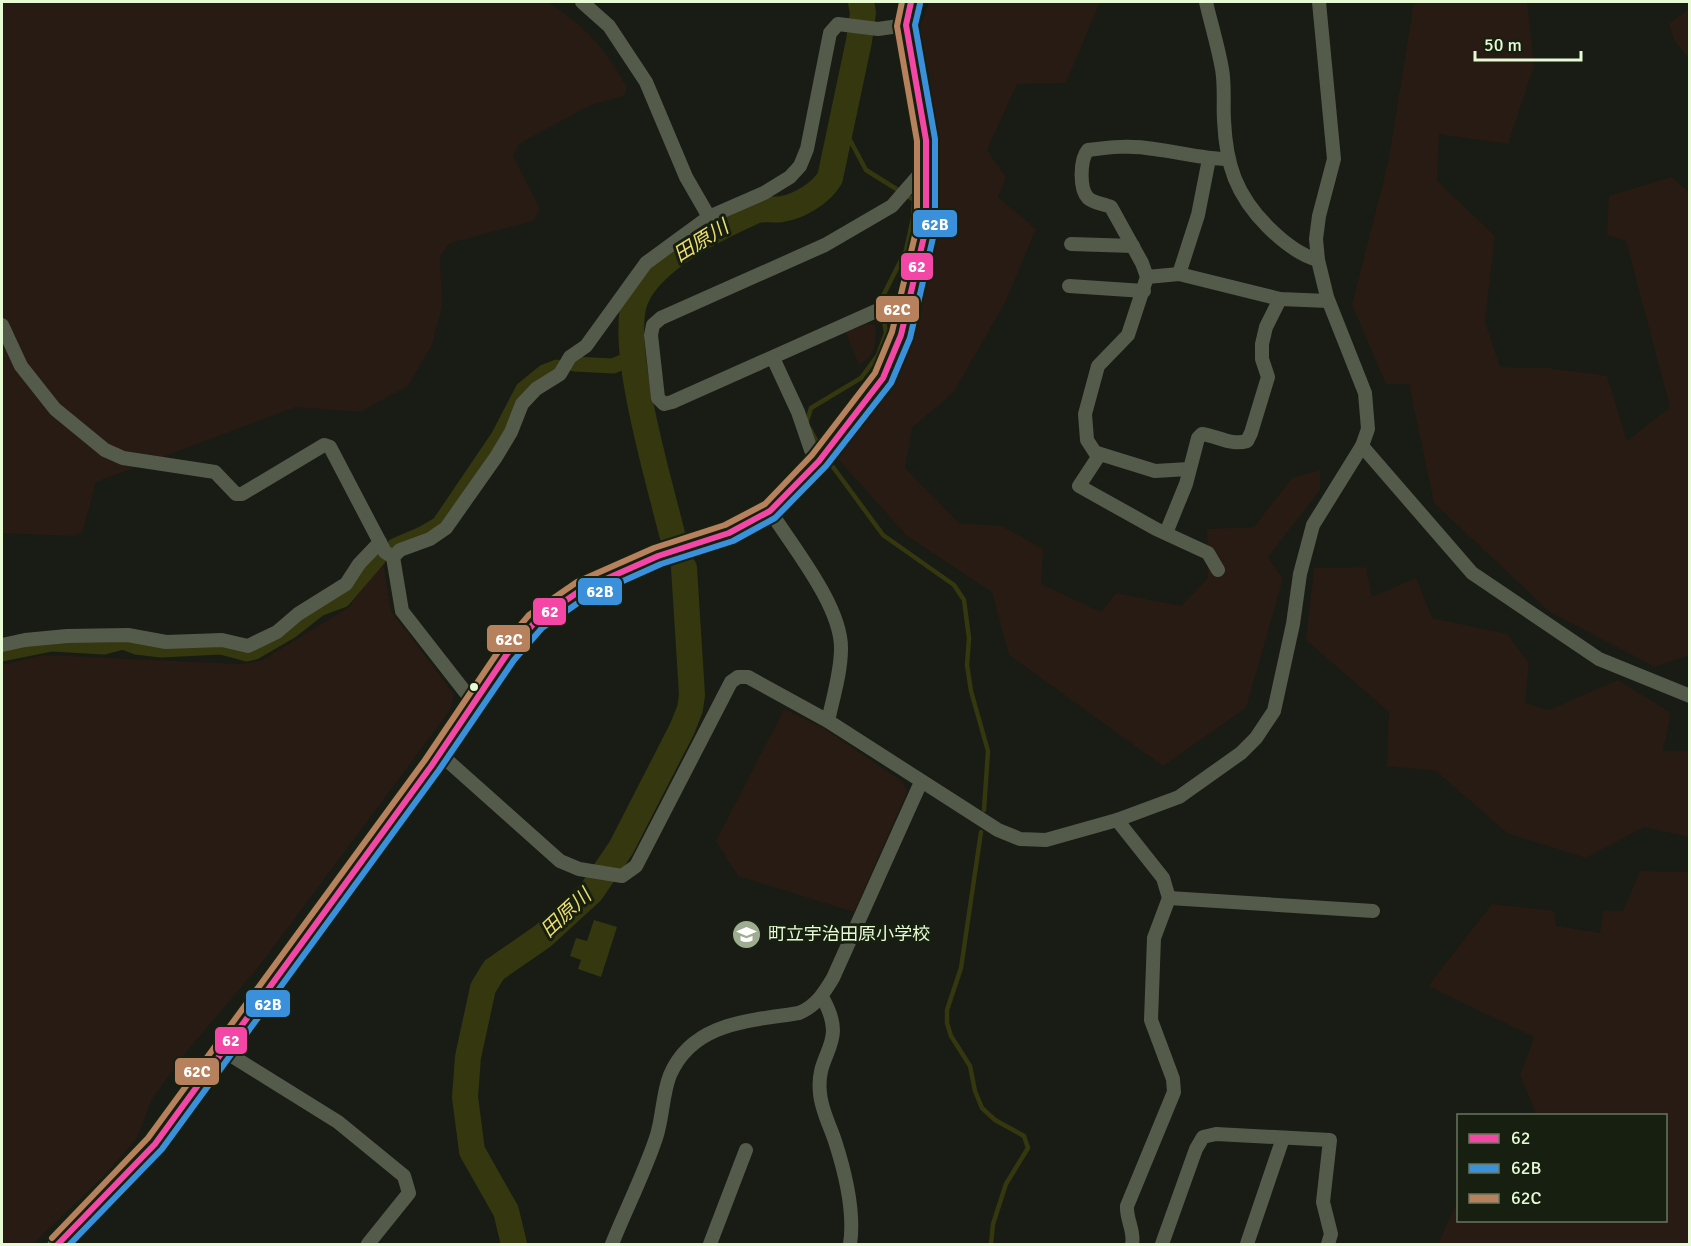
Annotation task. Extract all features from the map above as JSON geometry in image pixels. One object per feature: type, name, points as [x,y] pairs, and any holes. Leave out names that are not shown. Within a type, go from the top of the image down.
[{"type":"highway","points":[[58,1245],[124,1179],[155,1143],[224,1052],[440,754],[473,702],[525,631],[565,599],[658,556],[729,533],[770,511],[819,461],[883,378],[901,335],[926,228],[918,176],[926,140],[906,25],[911,2]]},
{"type":"street","points":[[582,2],[609,26],[646,82],[686,177],[709,218]]},
{"type":"street","points":[[1206,2],[1223,71],[1224,122],[1228,159],[1235,185],[1253,212],[1276,234],[1305,257],[1318,260]]},
{"type":"street","points":[[440,754],[553,855],[568,865],[615,876],[627,874],[636,866],[734,679],[748,677],[828,721],[998,830],[1020,838],[1046,840],[1117,820],[1179,797],[1241,753],[1274,711],[1293,624],[1300,574],[1313,525],[1362,446],[1368,429],[1365,393],[1328,301],[1318,260],[1316,239],[1319,216],[1334,159],[1318,2]]},
{"type":"street","points":[[393,557],[400,550],[430,539],[446,528],[496,457],[511,432],[522,404],[537,389],[560,374],[570,357],[586,346],[646,263],[709,218],[764,193],[790,177],[800,166],[808,140],[830,33],[838,24],[878,29],[906,25]]},
{"type":"street","points":[[1189,469],[1155,471],[1097,453],[1087,440],[1083,424],[1095,375],[1102,359],[1128,335],[1146,284],[1133,246],[1111,207],[1091,201],[1085,195],[1082,184],[1084,155],[1088,150],[1132,147],[1209,159],[1228,159]]},
{"type":"street","points":[[1179,274],[1198,214],[1209,159]]},
{"type":"street","points":[[876,311],[664,404],[658,398],[651,335],[653,325],[661,318],[825,245],[898,200],[918,176]]},
{"type":"street","points":[[1071,244],[1133,246]]},
{"type":"street","points":[[1069,286],[1146,284],[1179,274],[1280,299],[1328,301]]},
{"type":"street","points":[[1166,534],[1195,445],[1202,434],[1238,444],[1246,441],[1251,433],[1268,377],[1262,359],[1262,344],[1266,327],[1280,299]]},
{"type":"street","points":[[2,325],[21,366],[55,409],[105,450],[123,458],[215,472],[236,494],[242,494],[324,445],[330,447],[385,552],[393,557],[402,611],[473,702]]},
{"type":"street","points":[[772,358],[798,412],[811,450],[819,461]]},
{"type":"street","points":[[1362,446],[1472,573],[1599,659],[1689,696]]},
{"type":"street","points":[[1097,453],[1095,464],[1079,486],[1166,534],[1208,553],[1218,570]]},
{"type":"street","points":[[770,511],[829,604],[837,622],[842,650],[828,721]]},
{"type":"street","points":[[2,645],[67,636],[128,635],[166,642],[222,640],[248,646],[277,632],[298,614],[346,584],[359,564],[380,542]]},
{"type":"street","points":[[612,1245],[657,1137],[669,1077],[680,1058],[694,1041],[721,1026],[799,1013],[808,1009],[822,997],[921,782]]},
{"type":"street","points":[[1117,820],[1163,878],[1169,898],[1154,938],[1151,1020],[1173,1079],[1174,1092],[1127,1206],[1126,1217],[1136,1243]]},
{"type":"street","points":[[1169,898],[1373,911]]},
{"type":"street","points":[[822,997],[830,1012],[834,1031],[819,1082],[820,1095],[836,1144],[848,1195],[852,1230],[850,1245]]},
{"type":"street","points":[[224,1052],[338,1122],[404,1176],[410,1193],[368,1245]]},
{"type":"street","points":[[1162,1245],[1196,1149],[1203,1137],[1216,1134],[1330,1140],[1323,1202],[1331,1234],[1328,1245]]},
{"type":"street","points":[[1247,1245],[1283,1138]]},
{"type":"street","points":[[710,1245],[746,1150]]},
{"type":"shaded area","points":[[2,2],[547,2],[573,20],[593,38],[627,87],[624,96],[591,105],[519,144],[513,156],[540,209],[533,221],[450,243],[440,257],[442,306],[432,345],[408,386],[360,412],[296,407],[96,482],[83,531],[73,536],[2,533]]},
{"type":"shaded area","points":[[929,2],[1100,2],[1066,83],[1017,84],[987,150],[1006,177],[998,197],[1036,229],[1005,303],[954,392],[912,428],[905,468],[959,523],[1002,526],[1043,549],[1041,584],[1101,612],[1116,593],[1181,606],[1208,578],[1207,529],[1254,527],[1292,478],[1320,470],[1320,490],[1268,557],[1283,579],[1246,708],[1163,766],[1009,655],[992,592],[907,536],[838,459],[906,355],[939,176],[919,29]]},
{"type":"shaded area","points":[[1414,2],[1527,2],[1534,66],[1508,144],[1439,134],[1437,181],[1495,236],[1485,322],[1500,367],[1548,368],[1607,376],[1627,441],[1670,407],[1626,241],[1607,235],[1609,196],[1671,177],[1689,192],[1689,655],[1655,667],[1550,612],[1434,503],[1409,384],[1386,384],[1352,305],[1388,163]]},
{"type":"shaded area","points":[[1689,9],[1689,59],[1674,40],[1669,24]]},
{"type":"shaded area","points":[[867,324],[875,325],[875,343],[869,358],[859,365],[845,331]]},
{"type":"shaded area","points":[[383,562],[391,611],[454,694],[451,709],[260,965],[188,1050],[152,1099],[137,1138],[103,1177],[33,1244],[2,1244],[2,665],[44,655],[241,664],[261,661],[349,607]]},
{"type":"shaded area","points":[[1366,567],[1372,597],[1416,578],[1432,618],[1507,634],[1529,663],[1525,703],[1549,710],[1618,680],[1671,713],[1663,751],[1689,751],[1689,837],[1644,827],[1586,858],[1507,833],[1436,771],[1387,766],[1389,712],[1306,640],[1314,568]]},
{"type":"shaded area","points":[[784,709],[825,729],[903,782],[907,792],[854,912],[738,876],[716,841]]},
{"type":"shaded area","points":[[1640,871],[1689,872],[1689,1244],[1438,1244],[1457,1202],[1457,1222],[1667,1222],[1667,1114],[1537,1114],[1520,1075],[1534,1037],[1428,986],[1492,904],[1554,911],[1556,926],[1600,933],[1603,911],[1623,911]]},
{"type":"shaded area","points":[[594,920],[617,927],[601,977],[578,969],[581,960],[570,956],[576,938],[587,941]]},
{"type":"waterway","name":"田原川","points":[[672,534],[650,449],[636,379],[632,346],[632,319],[636,298],[645,283],[657,270],[705,235],[755,211],[796,205],[816,194],[826,184],[830,178],[859,41],[863,13],[861,2]]},
{"type":"waterway","points":[[807,421],[811,408],[861,378],[878,355],[886,333],[881,300],[906,250],[913,218],[914,200],[866,170],[842,125]]},
{"type":"waterway","points":[[574,364],[613,366],[634,357]]},
{"type":"waterway","points":[[394,546],[439,524],[498,437],[523,389],[544,372],[557,367]]},
{"type":"waterway","points":[[810,429],[817,442]]},
{"type":"waterway","points":[[833,467],[883,535],[954,585],[964,600],[969,638],[967,665],[971,691],[988,751],[984,810]]},
{"type":"waterway","points":[[2,654],[52,644],[104,647],[123,642],[136,647],[161,650],[221,647],[247,654],[255,652],[291,631],[319,609],[343,600],[379,558]]},
{"type":"waterway","name":"田原川","points":[[514,1244],[506,1211],[472,1151],[465,1097],[468,1057],[483,988],[494,970],[543,936],[591,892],[621,848],[682,729],[690,709],[692,695],[684,568]]},
{"type":"waterway","points":[[981,832],[961,968],[947,1010],[947,1023],[951,1036],[970,1066],[975,1091],[982,1108],[995,1120],[1024,1136],[1028,1148],[1006,1184],[993,1224],[991,1244]]},
{"type":"transit line","name":"62C","points":[[52,1238],[148,1138],[425,760],[500,649],[529,615],[577,582],[654,548],[725,525],[765,504],[812,455],[875,373],[892,332],[917,227],[917,141],[897,26],[902,2]]},
{"type":"transit line","name":"62","points":[[58,1244],[155,1144],[432,765],[507,654],[536,621],[581,590],[658,556],[729,533],[770,511],[819,461],[883,378],[901,335],[926,228],[926,140],[906,25],[911,2]]},
{"type":"transit line","name":"62B","points":[[70,1244],[162,1149],[439,770],[514,660],[542,628],[585,598],[661,564],[733,541],[775,518],[826,466],[891,383],[910,338],[935,229],[935,139],[915,25],[920,4]]},
{"type":"place","name":"町立宇治田原小学校","points":[[747,934]]}]
